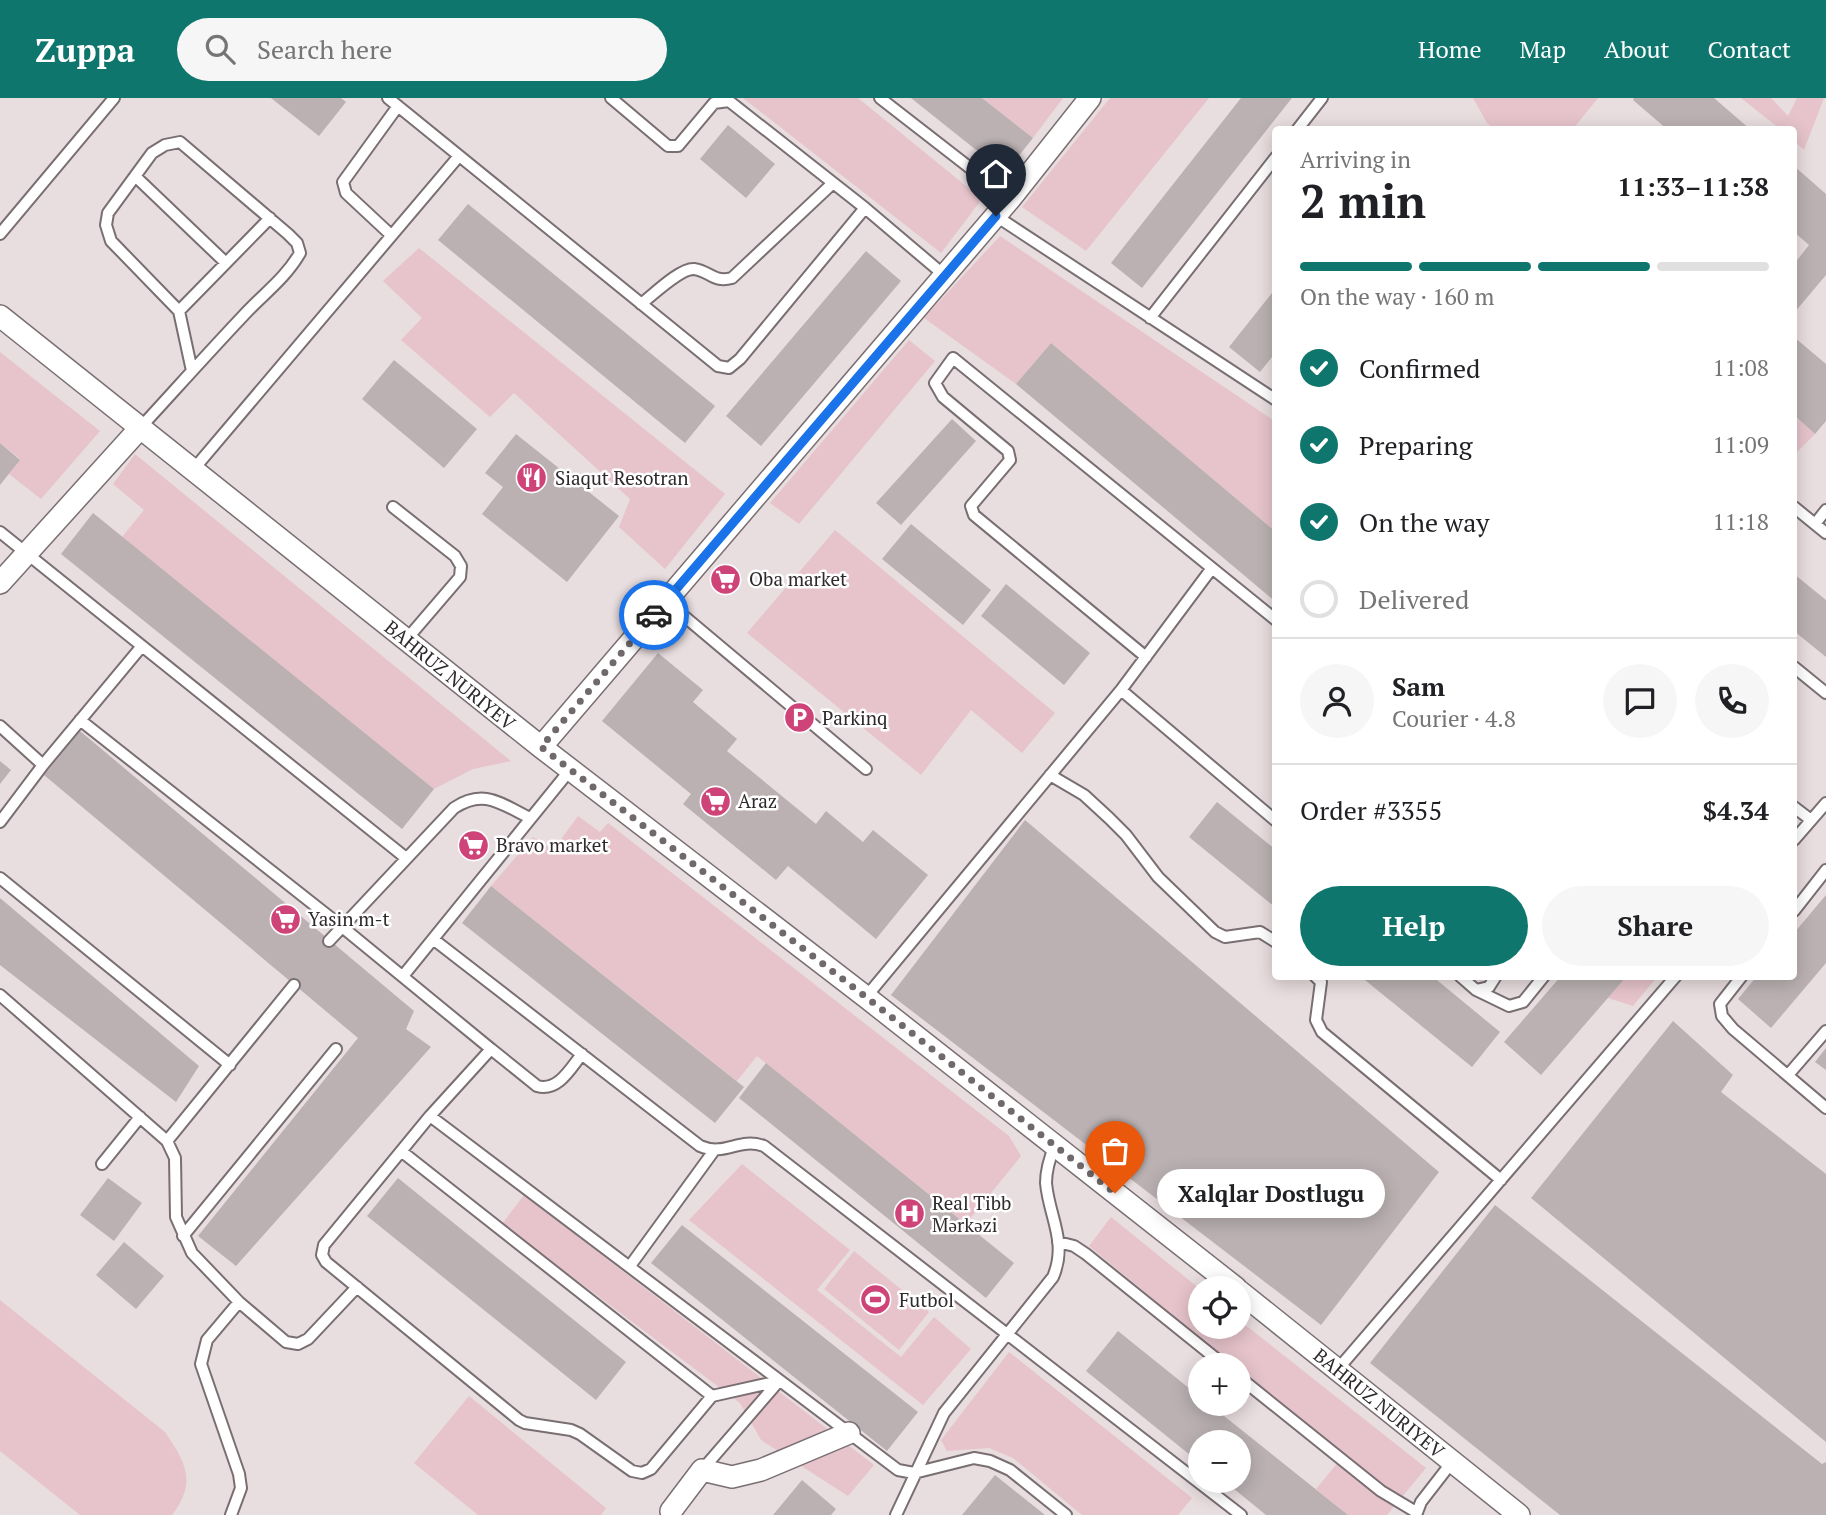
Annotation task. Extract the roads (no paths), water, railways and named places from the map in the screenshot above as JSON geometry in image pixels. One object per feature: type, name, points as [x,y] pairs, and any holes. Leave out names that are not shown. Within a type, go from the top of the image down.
[{"type":"street","points":[[541,747],[996,216],[1090,98]]},
{"type":"street","name":"BAHRUZ NURIYEV","points":[[0,316],[570,770],[866,997],[1221,1276]]},
{"type":"street","points":[[0,583],[141,427]]},
{"type":"street","name":"BAHRUZ NURIYEV","points":[[1251,1300],[1519,1515]]},
{"type":"street","points":[[671,1511],[702,1470],[732,1477],[761,1470],[849,1433]]},
{"type":"lane","points":[[0,234],[114,98]]},
{"type":"lane","points":[[388,98],[718,366],[729,369],[865,208]]},
{"type":"lane","points":[[611,98],[668,146],[678,146],[714,103],[729,101],[865,208],[944,275]]},
{"type":"lane","points":[[880,98],[1010,199]]},
{"type":"lane","points":[[1300,126],[1322,98]]},
{"type":"lane","points":[[391,235],[346,194],[344,182],[398,106]]},
{"type":"lane","points":[[141,427],[245,314],[289,272],[300,253],[298,243],[180,142],[165,145],[152,153],[108,213],[108,235],[179,311],[192,371]]},
{"type":"lane","points":[[193,470],[459,156]]},
{"type":"lane","points":[[1150,318],[1272,162]]},
{"type":"lane","points":[[135,176],[226,263]]},
{"type":"lane","points":[[641,304],[681,273],[693,269],[721,281],[732,278],[833,183]]},
{"type":"lane","points":[[996,216],[1272,397]]},
{"type":"lane","points":[[179,311],[270,218]]},
{"type":"lane","points":[[1146,657],[974,515],[971,506],[1010,460],[1008,451],[943,397],[935,383],[953,358],[1272,617]]},
{"type":"lane","points":[[393,507],[454,556],[461,566],[460,577],[406,640]]},
{"type":"lane","points":[[1797,509],[1826,533]]},
{"type":"lane","points":[[1815,524],[1826,510]]},
{"type":"lane","points":[[0,532],[406,858]]},
{"type":"lane","points":[[866,997],[1121,690],[1212,568]]},
{"type":"lane","points":[[666,601],[866,769]]},
{"type":"lane","points":[[0,822],[43,765],[142,646]]},
{"type":"lane","points":[[1797,669],[1826,693]]},
{"type":"lane","points":[[1121,690],[1272,818]]},
{"type":"lane","points":[[80,720],[341,926],[537,1086],[546,1089],[556,1085],[582,1054]]},
{"type":"lane","points":[[0,726],[43,765]]},
{"type":"lane","points":[[403,976],[570,770]]},
{"type":"lane","points":[[1051,775],[1084,794],[1126,835],[1158,877],[1215,932],[1225,937],[1260,932],[1272,940]]},
{"type":"lane","points":[[330,941],[341,926],[454,808],[465,801],[487,797],[530,818]]},
{"type":"lane","points":[[1797,836],[1826,803]]},
{"type":"lane","points":[[1797,809],[1811,820]]},
{"type":"lane","points":[[1797,907],[1826,870]]},
{"type":"lane","points":[[0,878],[230,1065]]},
{"type":"lane","points":[[433,939],[700,1146],[713,1152]]},
{"type":"lane","points":[[1319,980],[1321,982],[1316,1020],[1322,1032],[1502,1180]]},
{"type":"lane","points":[[1465,980],[1476,990],[1509,1006],[1523,1002],[1541,980]]},
{"type":"lane","points":[[1476,990],[1489,987],[1493,980]]},
{"type":"lane","points":[[1338,1369],[1673,980]]},
{"type":"lane","points":[[1739,980],[1720,1004],[1722,1016],[1733,1029],[1826,1108]]},
{"type":"lane","points":[[167,1140],[294,985]]},
{"type":"lane","points":[[0,995],[167,1140],[175,1158],[176,1217],[192,1253],[239,1302],[286,1342],[298,1345],[308,1339],[357,1287]]},
{"type":"lane","points":[[1788,1075],[1826,1031]]},
{"type":"lane","points":[[183,1236],[335,1049]]},
{"type":"lane","points":[[491,1049],[430,1116],[324,1245],[322,1255],[327,1262],[519,1420],[580,1434],[632,1471],[642,1473],[651,1469],[712,1396],[779,1381]]},
{"type":"lane","points":[[430,1116],[898,1471],[914,1474],[974,1458],[990,1461],[1010,1470],[1066,1515]]},
{"type":"lane","points":[[102,1164],[140,1117]]},
{"type":"lane","points":[[631,1266],[713,1152],[751,1141],[764,1146],[1241,1515]]},
{"type":"lane","points":[[896,1515],[944,1413],[1053,1277],[1059,1262],[1058,1242],[1046,1183],[1048,1165],[1055,1145]]},
{"type":"lane","points":[[401,1151],[712,1396]]},
{"type":"lane","points":[[1058,1242],[1074,1246],[1086,1254],[1209,1353]]},
{"type":"lane","points":[[230,1515],[241,1488],[239,1474],[201,1364],[207,1340],[239,1302]]},
{"type":"lane","points":[[702,1470],[779,1381]]},
{"type":"lane","points":[[1251,1387],[1381,1491],[1416,1514],[1421,1502],[1452,1462]]},
{"type":"place","name":"Siaqut Resotran","points":[[532,478]]},
{"type":"place","name":"Oba market","points":[[726,579]]},
{"type":"place","name":"Parkinq","points":[[799,718]]},
{"type":"place","name":"Araz","points":[[715,801]]},
{"type":"place","name":"Bravo market","points":[[473,845]]},
{"type":"place","name":"Yasin m-t","points":[[285,919]]},
{"type":"place","name":"Xalqlar Dostlugu","points":[[1115,1193]]},
{"type":"place","name":"Real Tibb Mərkəzi","points":[[909,1214]]},
{"type":"place","name":"Futbol","points":[[876,1300]]}]
